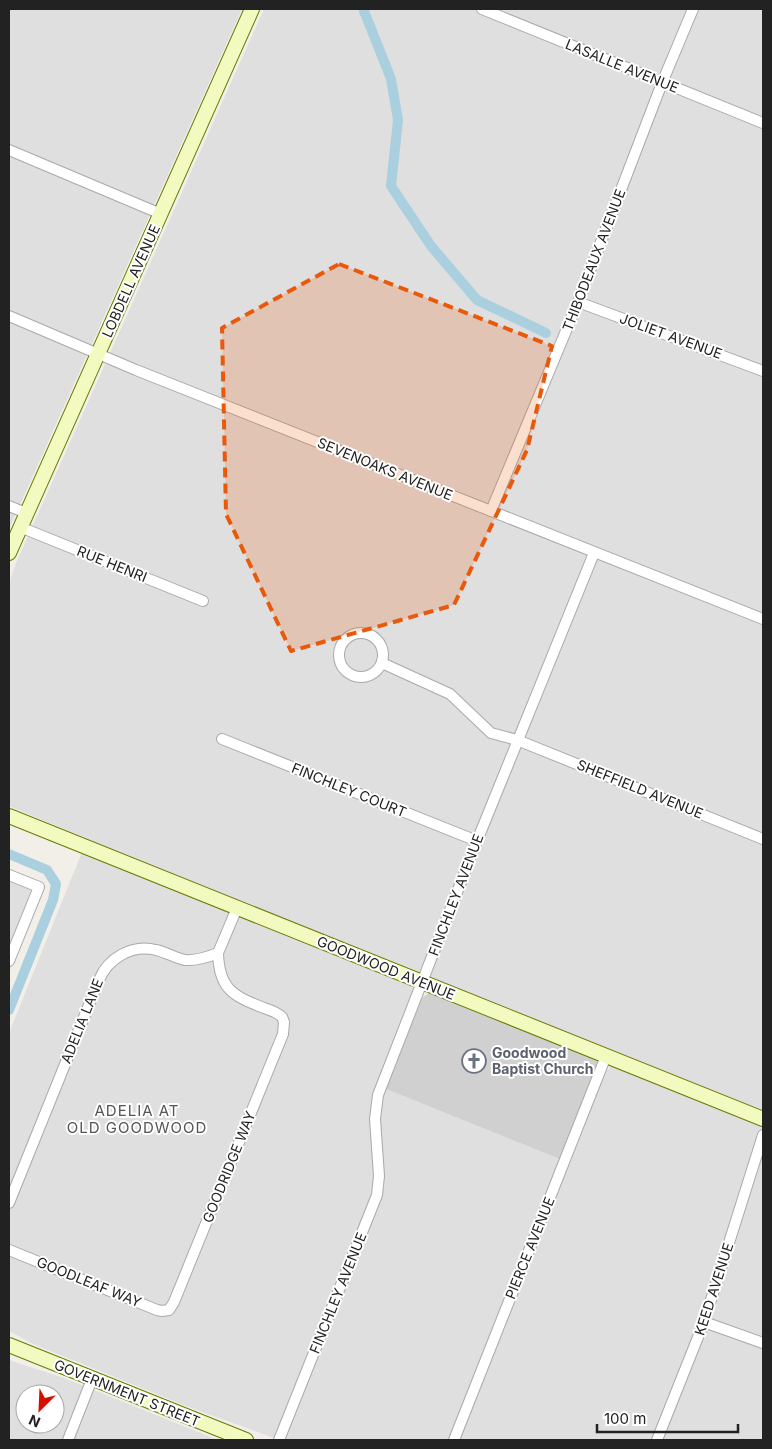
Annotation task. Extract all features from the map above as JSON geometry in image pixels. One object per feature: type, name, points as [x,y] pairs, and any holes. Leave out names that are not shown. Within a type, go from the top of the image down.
[{"type":"main road","name":"LOBDELL AVENUE","points":[[9,552],[252,9]]},
{"type":"main road","name":"GOODWOOD AVENUE","points":[[9,816],[763,1119]]},
{"type":"main road","name":"GOVERNMENT STREET","points":[[9,1345],[246,1440]]},
{"type":"street","name":"LASALLE AVENUE","points":[[482,9],[763,122]]},
{"type":"street","name":"THIBODEAUX AVENUE","points":[[491,511],[578,302],[692,9]]},
{"type":"street","points":[[9,150],[161,214]]},
{"type":"street","name":"JOLIET AVENUE","points":[[578,302],[763,371]]},
{"type":"street","name":"SEVENOAKS AVENUE","points":[[9,316],[98,355],[763,620]]},
{"type":"street","points":[[9,506],[26,513]]},
{"type":"street","name":"RUE HENRI","points":[[20,527],[203,601]]},
{"type":"street","name":"FINCHLEY AVENUE","points":[[279,1440],[377,1195],[379,1176],[375,1119],[378,1095],[476,841],[594,553]]},
{"type":"street","points":[[364,633],[373,636],[380,643],[384,653],[382,663],[377,671],[368,677],[358,678],[349,674],[342,667],[338,658],[340,648],[345,639],[354,634],[364,633]]},
{"type":"street","name":"SHEFFIELD AVENUE","points":[[382,663],[450,694],[491,733],[517,740],[763,839]]},
{"type":"street","name":"FINCHLEY COURT","points":[[222,739],[476,841]]},
{"type":"street","points":[[9,875],[38,887],[9,961]]},
{"type":"street","points":[[218,953],[237,908]]},
{"type":"street","name":"ADELIA LANE","points":[[9,1203],[95,988],[106,967],[127,951],[136,949],[157,950],[186,960],[202,959],[218,953]]},
{"type":"street","name":"GOODRIDGE WAY","points":[[169,1310],[174,1302],[281,1037],[284,1022],[279,1014],[242,999],[231,991],[224,982],[218,953]]},
{"type":"street","name":"PIERCE AVENUE","points":[[454,1440],[606,1056]]},
{"type":"street","name":"KEED AVENUE","points":[[657,1440],[704,1322],[763,1135]]},
{"type":"street","name":"GOODLEAF WAY","points":[[9,1250],[157,1310],[169,1310]]},
{"type":"street","points":[[704,1322],[763,1343]]},
{"type":"street","points":[[68,1440],[92,1378]]},
{"type":"highlighted area","points":[[339,264],[552,346],[527,450],[454,605],[291,651],[226,514],[222,328]]},
{"type":"shaded area","points":[[9,9],[242,9],[9,529]]},
{"type":"shaded area","points":[[264,9],[763,9],[763,1114],[157,871],[88,839],[9,806],[9,584],[16,563]]},
{"type":"shaded area","points":[[82,852],[411,984],[413,989],[412,995],[376,1085],[562,1160],[570,1163],[606,1071],[613,1065],[763,1125],[763,1440],[279,1440],[186,1406],[33,1344],[9,1331],[9,1033]]},
{"type":"shaded area","points":[[9,870],[43,887],[9,973]]},
{"type":"shaded area","points":[[430,992],[595,1057],[598,1065],[562,1160],[386,1089],[422,998]]},
{"type":"shaded area","points":[[9,1360],[64,1378],[218,1440],[9,1440]]},
{"type":"waterway","points":[[365,9],[364,11],[391,79],[398,120],[391,186],[431,246],[477,300],[546,333]]},
{"type":"waterway","points":[[9,854],[47,870],[56,884],[53,900],[9,1010]]},
{"type":"place","name":"Goodwood Baptist Church","points":[[474,1061]]},
{"type":"district","name":"ADELIA AT OLD GOODWOOD","points":[[137,1120]]}]
